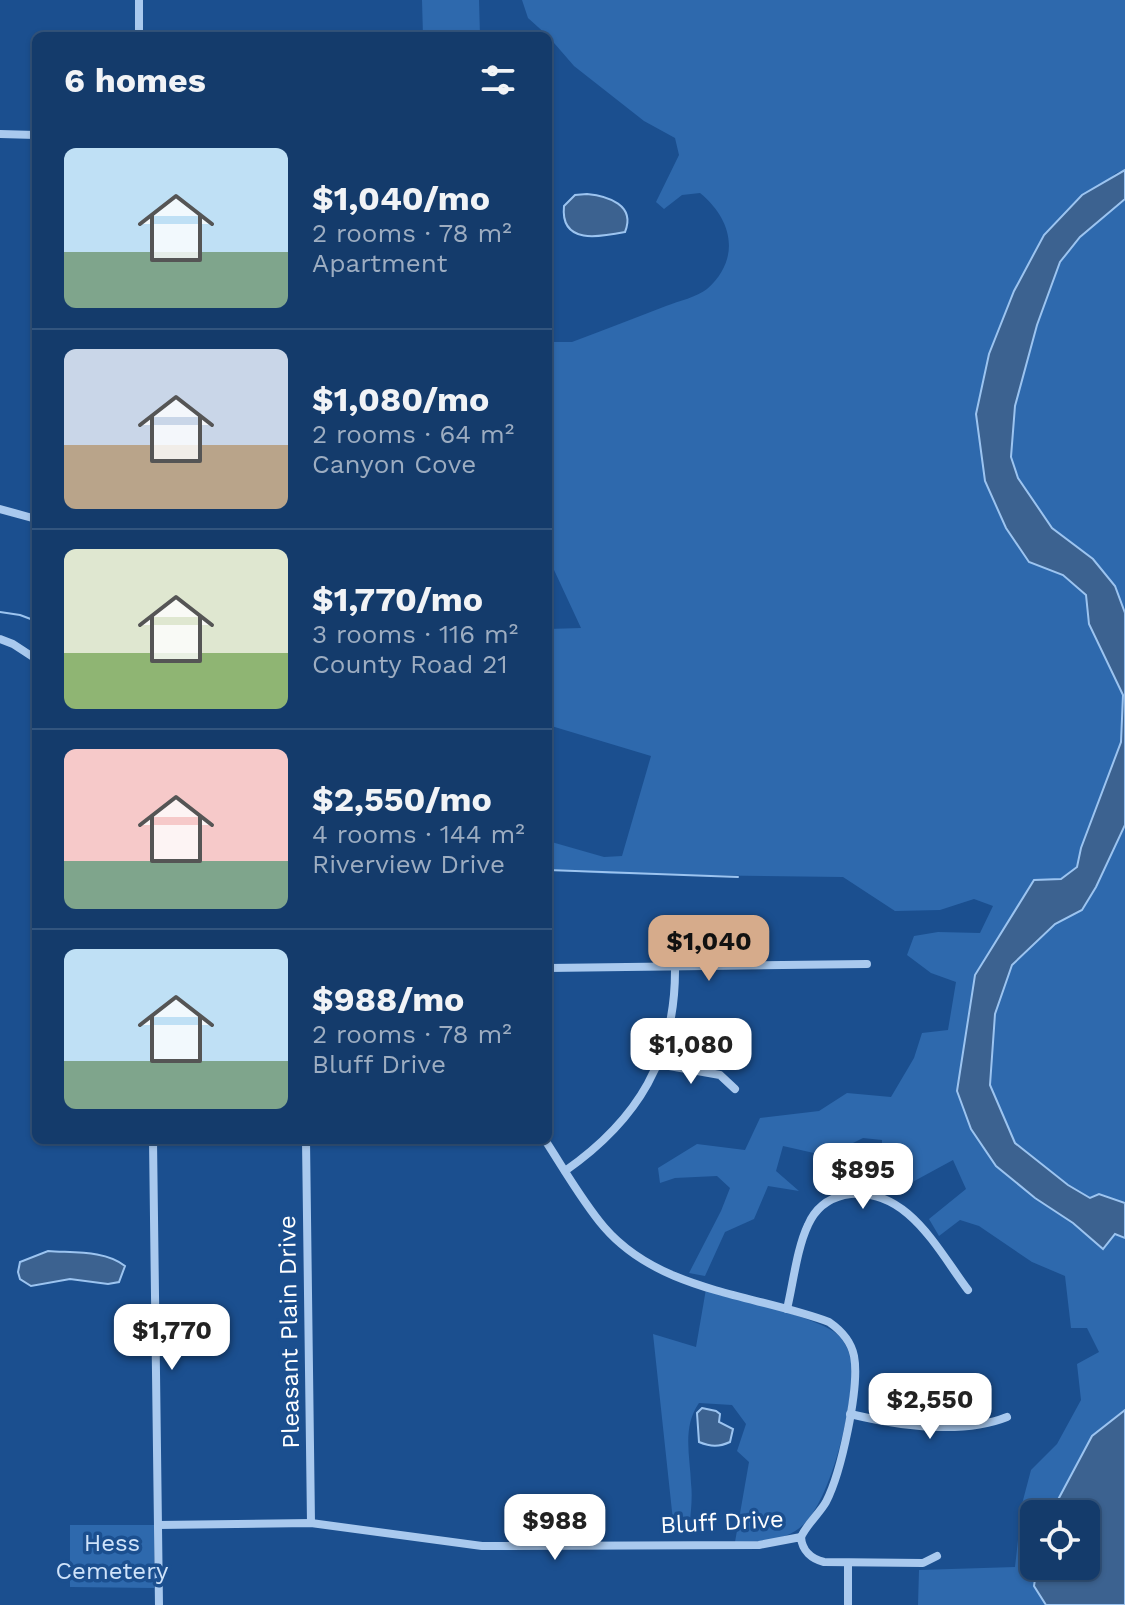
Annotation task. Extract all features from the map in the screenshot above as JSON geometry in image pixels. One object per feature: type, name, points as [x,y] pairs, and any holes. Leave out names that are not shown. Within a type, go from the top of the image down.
[{"type":"street","points":[[139,0],[139,32]]},
{"type":"street","points":[[0,134],[32,135]]},
{"type":"street","points":[[0,509],[32,518]]},
{"type":"street","points":[[0,639],[32,656]]},
{"type":"street","points":[[552,968],[867,964]]},
{"type":"street","points":[[565,1171],[594,1150],[640,1100],[658,1064],[674,1010],[675,967]]},
{"type":"street","points":[[658,1064],[720,1075],[735,1089]]},
{"type":"street","points":[[153,1144],[159,1605]]},
{"type":"street","name":"Pleasant Plain Drive","points":[[306,1144],[311,1523]]},
{"type":"street","points":[[548,1144],[606,1229],[653,1266],[695,1283],[829,1322],[844,1334],[854,1355],[856,1384],[850,1414],[831,1490],[825,1504],[801,1537]]},
{"type":"street","points":[[787,1309],[806,1229],[813,1216],[826,1202],[855,1194],[885,1199],[909,1212],[968,1290]]},
{"type":"street","points":[[850,1414],[906,1425],[986,1425],[1007,1417]]},
{"type":"street","name":"Bluff Drive","points":[[158,1525],[311,1523],[482,1546],[759,1545],[801,1537],[805,1551],[817,1560],[848,1564],[923,1563],[937,1556]]},
{"type":"street","points":[[848,1564],[848,1605]]},
{"type":"green space","points":[[422,0],[479,0],[480,32],[423,32]]},
{"type":"green space","points":[[522,0],[1125,0],[1125,170],[1116,173],[1044,235],[1014,291],[989,354],[976,414],[1029,562],[1063,575],[1086,595],[1089,624],[1123,695],[1121,742],[1081,848],[1077,867],[1061,879],[1034,880],[975,975],[971,1129],[996,1166],[1035,1198],[1073,1223],[1102,1249],[1115,1234],[1125,1238],[1125,1410],[1092,1436],[1058,1500],[1023,1500],[1031,1470],[1057,1444],[1081,1400],[1077,1364],[1099,1352],[1087,1328],[1071,1328],[1065,1276],[1032,1262],[979,1226],[960,1220],[939,1236],[929,1219],[966,1189],[953,1160],[907,1185],[882,1176],[882,1140],[863,1138],[827,1156],[783,1146],[776,1171],[799,1191],[768,1186],[754,1219],[725,1232],[705,1276],[689,1273],[730,1188],[717,1176],[675,1178],[660,1183],[658,1168],[697,1144],[745,1150],[760,1118],[819,1111],[847,1093],[891,1097],[914,1058],[922,1033],[948,1030],[956,982],[931,973],[907,955],[914,936],[938,932],[980,933],[993,906],[974,899],[940,910],[895,911],[843,877],[552,870],[552,842],[604,857],[622,856],[651,756],[552,726],[552,629],[581,628],[552,566],[554,342],[572,342],[703,292],[725,265],[729,240],[720,215],[700,193],[682,195],[664,209],[656,202],[679,155],[675,138],[644,121],[574,66],[552,41],[552,32],[544,32],[528,18]]},
{"type":"green space","points":[[1125,199],[1125,613],[1115,586],[1093,559],[1052,528],[1018,478],[1011,458],[1015,407],[1037,325],[1060,262],[1080,237]]},
{"type":"green space","points":[[1125,825],[1125,1203],[1099,1194],[1090,1198],[1068,1185],[1015,1143],[990,1085],[995,1014],[1012,965],[1055,924],[1083,910]]},
{"type":"green space","points":[[706,1289],[814,1322],[838,1335],[850,1355],[851,1379],[845,1423],[824,1493],[804,1524],[781,1537],[735,1542],[749,1462],[737,1451],[746,1424],[732,1405],[699,1403],[694,1412],[688,1442],[692,1496],[689,1534],[674,1530],[653,1334],[696,1347]]},
{"type":"green space","points":[[1020,1522],[1020,1580],[1035,1580],[1034,1586],[1046,1605],[918,1605],[919,1570],[1015,1567]]},
{"type":"green space","name":"Hess Cemetery","points":[[70,1525],[154,1525],[154,1588],[70,1587]]},
{"type":"shaded area","points":[[1125,170],[1125,199],[1080,237],[1060,262],[1037,325],[1015,406],[1011,457],[1018,478],[1052,528],[1093,559],[1115,586],[1125,613],[1125,825],[1082,910],[1055,924],[1012,965],[995,1014],[990,1085],[1015,1143],[1068,1185],[1090,1198],[1099,1194],[1125,1203],[1125,1238],[1115,1234],[1103,1249],[996,1166],[971,1129],[957,1091],[975,975],[1034,880],[1061,879],[1077,867],[1081,848],[1121,742],[1123,695],[1089,624],[1086,595],[1063,575],[1029,562],[1006,528],[985,481],[976,414],[989,354],[1014,291],[1044,235],[1082,195]]},
{"type":"shaded area","points":[[587,194],[611,200],[623,209],[627,215],[625,232],[584,236],[568,227],[564,219],[564,206],[575,195]]},
{"type":"shaded area","points":[[48,1251],[98,1255],[125,1266],[119,1282],[108,1284],[70,1279],[31,1286],[20,1279],[20,1262]]},
{"type":"shaded area","points":[[702,1408],[716,1411],[720,1414],[719,1422],[733,1429],[730,1442],[715,1446],[699,1442],[697,1413]]},
{"type":"shaded area","points":[[1125,1410],[1125,1605],[1046,1605],[1034,1586],[1035,1580],[1100,1580],[1100,1500],[1058,1500],[1092,1436]]},
{"type":"waterway","points":[[0,612],[32,620]]},
{"type":"waterway","points":[[552,870],[738,877]]}]
